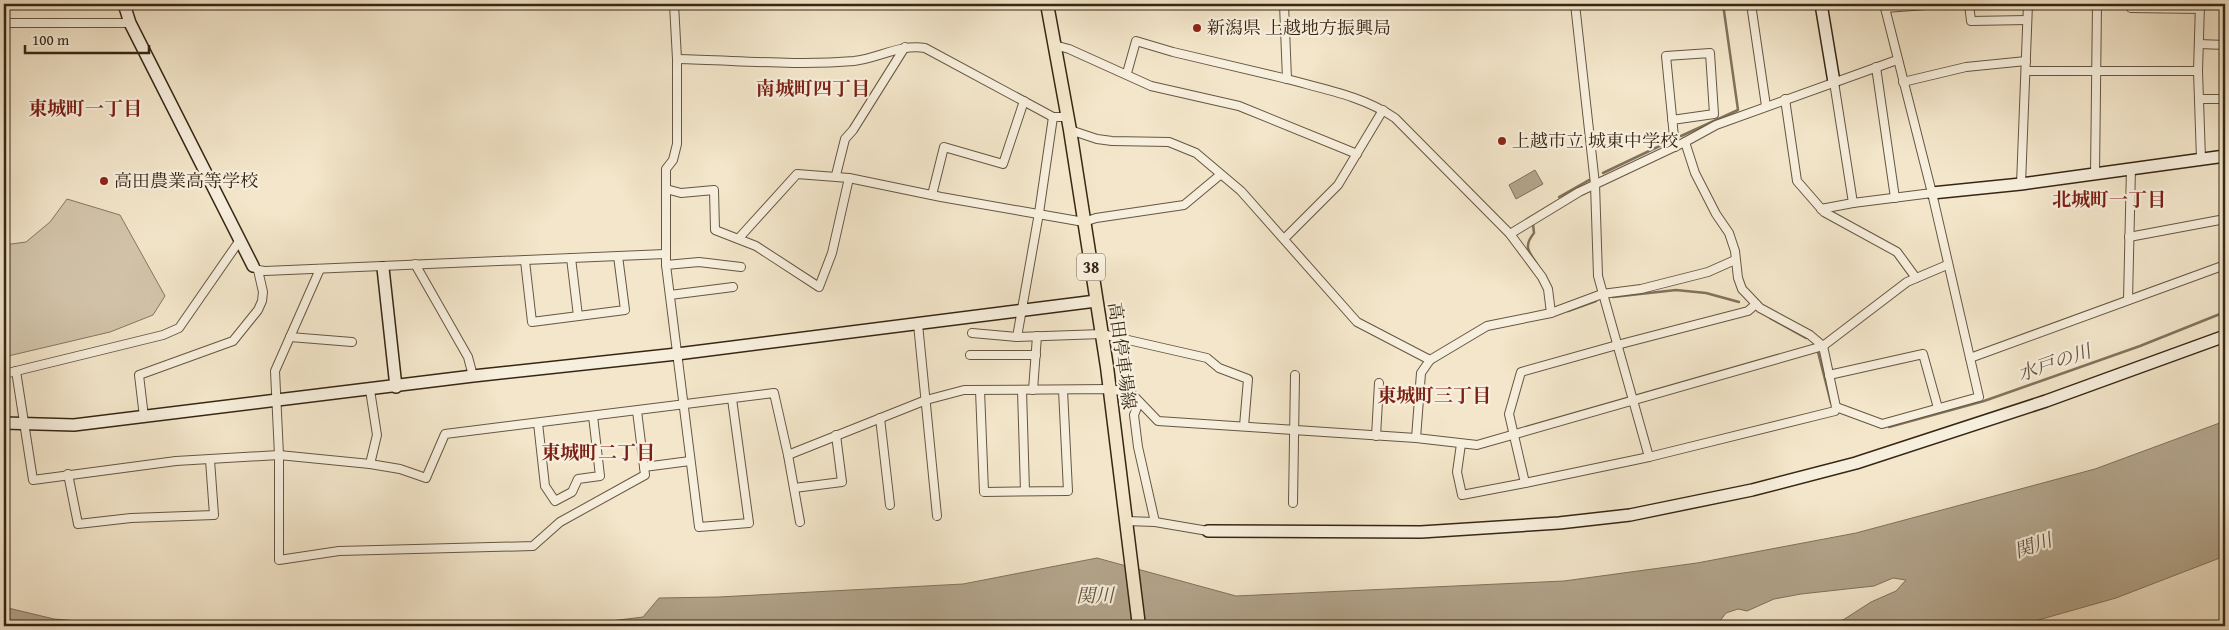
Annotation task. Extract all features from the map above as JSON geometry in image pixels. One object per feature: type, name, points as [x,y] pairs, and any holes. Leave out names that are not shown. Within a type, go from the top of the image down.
[{"type":"main road","name":"高田停車場線","points":[[1047,4],[1069,124],[1102,334],[1139,626]]},
{"type":"street","points":[[124,4],[130,23],[255,268],[264,292],[258,310],[233,341],[139,375],[144,417]]},
{"type":"street","points":[[674,4],[677,59],[677,144],[674,160],[666,170],[665,254],[699,527],[749,523],[732,399]]},
{"type":"street","points":[[1284,4],[1287,79]]},
{"type":"street","points":[[1575,4],[1595,184],[1598,276],[1649,457]]},
{"type":"street","points":[[1751,4],[1766,106]]},
{"type":"street","points":[[1821,4],[1853,203]]},
{"type":"street","points":[[1836,407],[1882,424],[1979,397],[1932,193],[1884,6],[1940,4]]},
{"type":"street","points":[[1969,4],[1971,21],[2028,20]]},
{"type":"street","points":[[2021,184],[2028,4]]},
{"type":"street","points":[[2094,174],[2097,4]]},
{"type":"street","points":[[2131,8],[2200,6],[2198,72],[2201,159]]},
{"type":"street","points":[[4,23],[130,23]]},
{"type":"street","points":[[1127,73],[1136,41],[1173,52],[1287,79],[1355,98],[1383,110],[1395,118],[1510,234],[1542,277],[1548,289],[1551,313]]},
{"type":"street","points":[[2199,44],[2225,45]]},
{"type":"street","points":[[1054,45],[1069,49],[1127,73],[1151,86],[1239,106],[1357,154]]},
{"type":"street","points":[[677,59],[828,62],[857,60],[905,47],[925,48],[1097,139],[1112,141],[1160,141],[1176,144],[1196,153],[1241,191],[1357,322],[1430,360]]},
{"type":"street","points":[[836,175],[845,139],[853,130],[905,47]]},
{"type":"street","points":[[1672,120],[1714,114],[1710,53],[1666,56],[1672,120],[1675,147]]},
{"type":"street","points":[[1510,234],[1595,184],[1675,147],[1716,125],[1897,60]]},
{"type":"street","points":[[1903,82],[1966,67],[2026,61]]},
{"type":"street","points":[[1876,67],[1895,198]]},
{"type":"street","points":[[2026,71],[2198,72]]},
{"type":"street","points":[[1785,99],[1797,181],[1824,212],[1897,252],[1916,278]]},
{"type":"street","points":[[2199,100],[2225,99]]},
{"type":"street","points":[[932,195],[944,147],[1003,164],[1024,101]]},
{"type":"street","points":[[1284,239],[1338,185],[1383,110]]},
{"type":"street","points":[[1017,337],[1039,214],[1053,117]]},
{"type":"street","points":[[1461,444],[1457,472],[1462,495],[1649,457],[1835,411],[1836,407],[1823,346],[1810,335],[1772,316],[1756,304],[1739,284],[1729,233],[1716,214],[1695,172],[1685,142]]},
{"type":"street","points":[[1821,208],[1932,193],[2021,184],[2225,156]]},
{"type":"street","points":[[2128,300],[2131,168]]},
{"type":"street","points":[[739,238],[796,174],[836,175],[932,195],[1084,222],[1096,218],[1184,205],[1220,175]]},
{"type":"street","points":[[666,189],[681,193],[714,190],[715,230],[739,238],[795,270],[819,287],[832,253],[849,178]]},
{"type":"street","points":[[2129,237],[2225,219]]},
{"type":"street","points":[[4,374],[163,334],[179,328],[240,240]]},
{"type":"street","points":[[255,268],[383,268],[415,264],[665,254]]},
{"type":"street","points":[[525,261],[532,322],[626,310],[618,256]]},
{"type":"street","points":[[571,258],[578,316]]},
{"type":"street","points":[[1416,438],[1421,373],[1430,360],[1487,326],[1551,313],[1602,294],[1641,289],[1708,272],[1735,260]]},
{"type":"street","points":[[666,264],[699,262],[741,267]]},
{"type":"street","points":[[415,264],[468,357],[473,376]]},
{"type":"street","points":[[788,455],[926,400],[964,390],[1110,389],[1131,393],[1158,421],[1416,438],[1477,445],[1823,346],[1916,278],[1947,264]]},
{"type":"street","points":[[1970,358],[2225,265]]},
{"type":"street","points":[[320,268],[275,372],[279,455],[279,560],[339,551],[534,546],[560,522],[645,475],[637,411]]},
{"type":"street","points":[[383,268],[396,386]]},
{"type":"street","points":[[670,295],[733,287]]},
{"type":"street","points":[[4,423],[74,425],[275,402],[473,376],[678,354],[1096,301]]},
{"type":"street","points":[[1526,483],[1509,414],[1521,372],[1617,344],[1748,312],[1756,304]]},
{"type":"street","points":[[918,324],[938,516]]},
{"type":"street","points":[[972,333],[1017,337],[1102,334],[1207,358],[1219,368],[1248,379],[1244,426]]},
{"type":"street","points":[[290,336],[352,342]]},
{"type":"street","points":[[1033,390],[1037,336]]},
{"type":"street","points":[[1126,526],[1155,522],[1208,531],[1421,532],[1559,523],[1630,516],[1752,490],[1856,464],[2009,414],[2225,336]]},
{"type":"street","points":[[1829,375],[1923,354],[1938,408]]},
{"type":"street","points":[[970,355],[1036,355]]},
{"type":"street","points":[[16,371],[33,480],[176,461],[279,455],[370,464],[400,469],[426,478],[446,434],[774,393],[800,522]]},
{"type":"street","points":[[1293,503],[1295,375]]},
{"type":"street","points":[[1376,436],[1379,383]]},
{"type":"street","points":[[370,390],[377,435],[370,464]]},
{"type":"street","points":[[980,390],[984,492],[1068,491],[1064,390]]},
{"type":"street","points":[[1022,390],[1025,491]]},
{"type":"street","points":[[1139,402],[1134,415],[1138,447],[1155,522]]},
{"type":"street","points":[[538,423],[545,486],[555,501],[572,492],[578,479],[600,476],[593,416]]},
{"type":"street","points":[[880,418],[890,505]]},
{"type":"street","points":[[794,488],[842,482],[836,435]]},
{"type":"street","points":[[68,474],[78,524],[131,518],[214,515],[210,460]]},
{"type":"street","points":[[644,466],[690,461]]},
{"type":"shaded area","points":[[67,199],[120,215],[165,296],[153,315],[110,332],[4,357],[4,245],[26,242],[50,222]]},
{"type":"water","points":[[1535,170],[1543,184],[1516,199],[1509,185]]},
{"type":"water","name":"関川","points":[[2225,421],[2225,556],[2116,598],[2017,626],[1817,626],[1843,620],[1871,602],[1896,591],[1906,580],[1893,578],[1874,586],[1774,599],[1747,611],[1738,609],[1726,613],[1716,626],[343,626],[594,623],[643,617],[659,598],[719,597],[963,584],[1097,558],[1236,596],[1564,581],[1697,563],[1856,533],[2095,469]]},
{"type":"water","points":[[4,607],[54,619],[139,626],[4,626]]},
{"type":"waterway","name":"水戸の川","points":[[1681,136],[1738,110],[1723,4]]},
{"type":"waterway","name":"水戸の川","points":[[1603,173],[1666,143]]},
{"type":"waterway","name":"水戸の川","points":[[1559,197],[1589,180]]},
{"type":"waterway","name":"水戸の川","points":[[1533,224],[1534,233],[1528,243],[1528,250],[1538,266]]},
{"type":"waterway","name":"水戸の川","points":[[1613,297],[1676,290],[1706,293],[1739,302]]},
{"type":"waterway","name":"水戸の川","points":[[1568,311],[1596,301]]},
{"type":"waterway","name":"水戸の川","points":[[1889,427],[1984,401],[2140,346],[2225,312]]},
{"type":"waterway","name":"水戸の川","points":[[1770,318],[1806,338]]},
{"type":"waterway","name":"水戸の川","points":[[1818,352],[1831,403]]},
{"type":"place","name":"新潟県 上越地方振興局","points":[[1197,28]]},
{"type":"place","name":"上越市立 城東中学校","points":[[1502,141]]},
{"type":"place","name":"高田農業高等学校","points":[[104,181]]},
{"type":"district","name":"南城町四丁目","points":[[813,88]]},
{"type":"district","name":"東城町一丁目","points":[[85,108]]},
{"type":"district","name":"北城町一丁目","points":[[2109,199]]},
{"type":"district","name":"東城町三丁目","points":[[1434,395]]},
{"type":"district","name":"東城町二丁目","points":[[598,452]]}]
